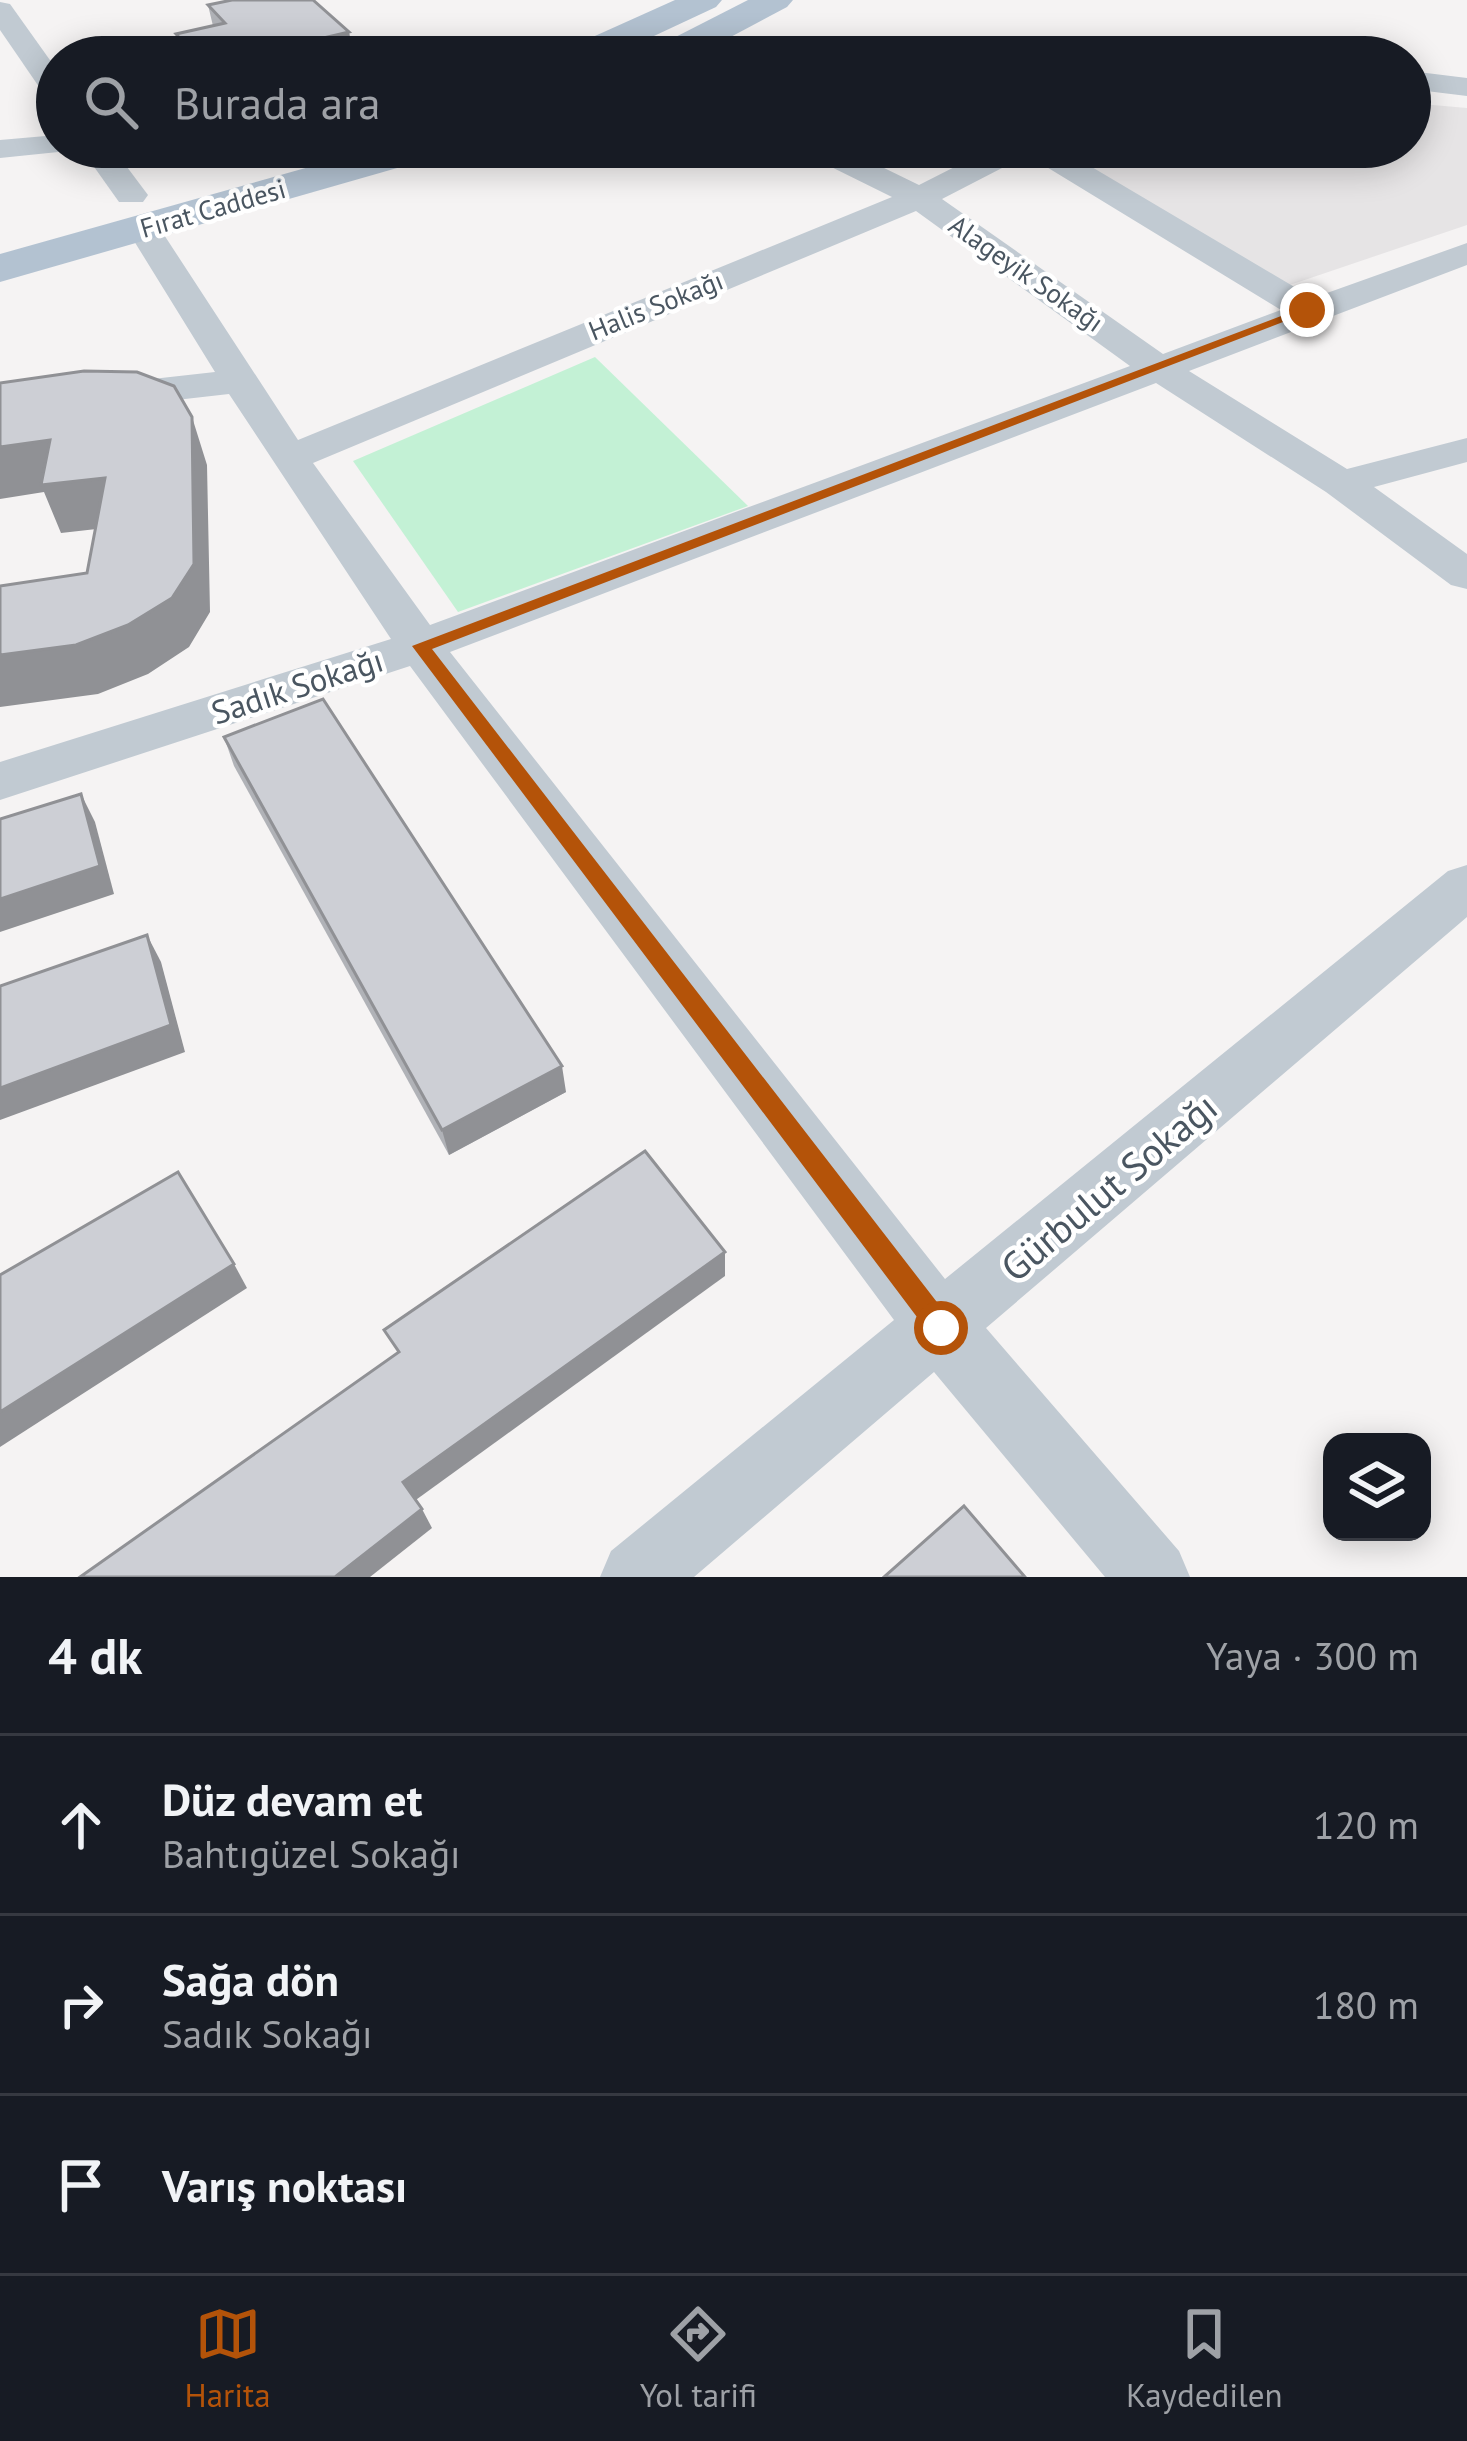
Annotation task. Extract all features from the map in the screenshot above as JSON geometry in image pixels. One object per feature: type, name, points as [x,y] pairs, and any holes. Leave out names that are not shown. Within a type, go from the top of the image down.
[{"type":"main road","points":[[625,36],[704,0]]},
{"type":"main road","points":[[705,36],[775,0]]},
{"type":"main road","name":"Fırat Caddesi","points":[[0,268],[256,168]]},
{"type":"main road","name":"Fırat Caddesi","points":[[18,221],[137,212],[332,168]]},
{"type":"street","points":[[0,10],[36,62]]},
{"type":"street","points":[[1431,82],[1467,86]]},
{"type":"street","points":[[0,149],[36,146]]},
{"type":"street","points":[[109,168],[290,458],[421,646],[941,1328],[1153,1577]]},
{"type":"street","name":"Alageyik Sokağı","points":[[858,168],[919,198],[1157,367],[1341,483],[1467,574]]},
{"type":"street","name":"Halis Sokağı","points":[[290,458],[919,198],[977,168]]},
{"type":"street","points":[[1071,168],[1307,310]]},
{"type":"street","name":"Sadık Sokağı","points":[[0,781],[421,646],[1307,310],[1467,254]]},
{"type":"street","points":[[0,408],[242,381]]},
{"type":"street","points":[[1341,483],[1467,450]]},
{"type":"street","name":"Gürbulut Sokağı","points":[[637,1577],[1467,886]]},
{"type":"shaded area","points":[[1431,105],[1467,108],[1467,225],[1269,292],[1083,168],[1431,168]]},
{"type":"green space","points":[[595,357],[748,506],[458,612],[353,461]]},
{"type":"building","points":[[232,0],[313,0],[349,32],[332,36],[178,36],[225,23],[208,5]]},
{"type":"building","points":[[84,371],[137,372],[174,386],[192,417],[194,564],[172,598],[128,625],[76,645],[0,655],[0,586],[87,573],[105,478],[41,485],[50,440],[0,447],[0,383]]},
{"type":"building","points":[[323,699],[562,1066],[442,1130],[224,737]]},
{"type":"building","points":[[81,794],[100,866],[0,899],[0,819]]},
{"type":"building","points":[[147,935],[171,1025],[0,1088],[0,986]]},
{"type":"building","points":[[645,1151],[725,1252],[403,1482],[422,1509],[335,1577],[80,1577],[399,1352],[384,1330]]},
{"type":"building","points":[[178,1172],[234,1264],[0,1412],[0,1275]]},
{"type":"building","points":[[964,1506],[1025,1577],[884,1577]]},
{"type":"route","points":[[941,1328],[421,646],[1307,310]]}]
